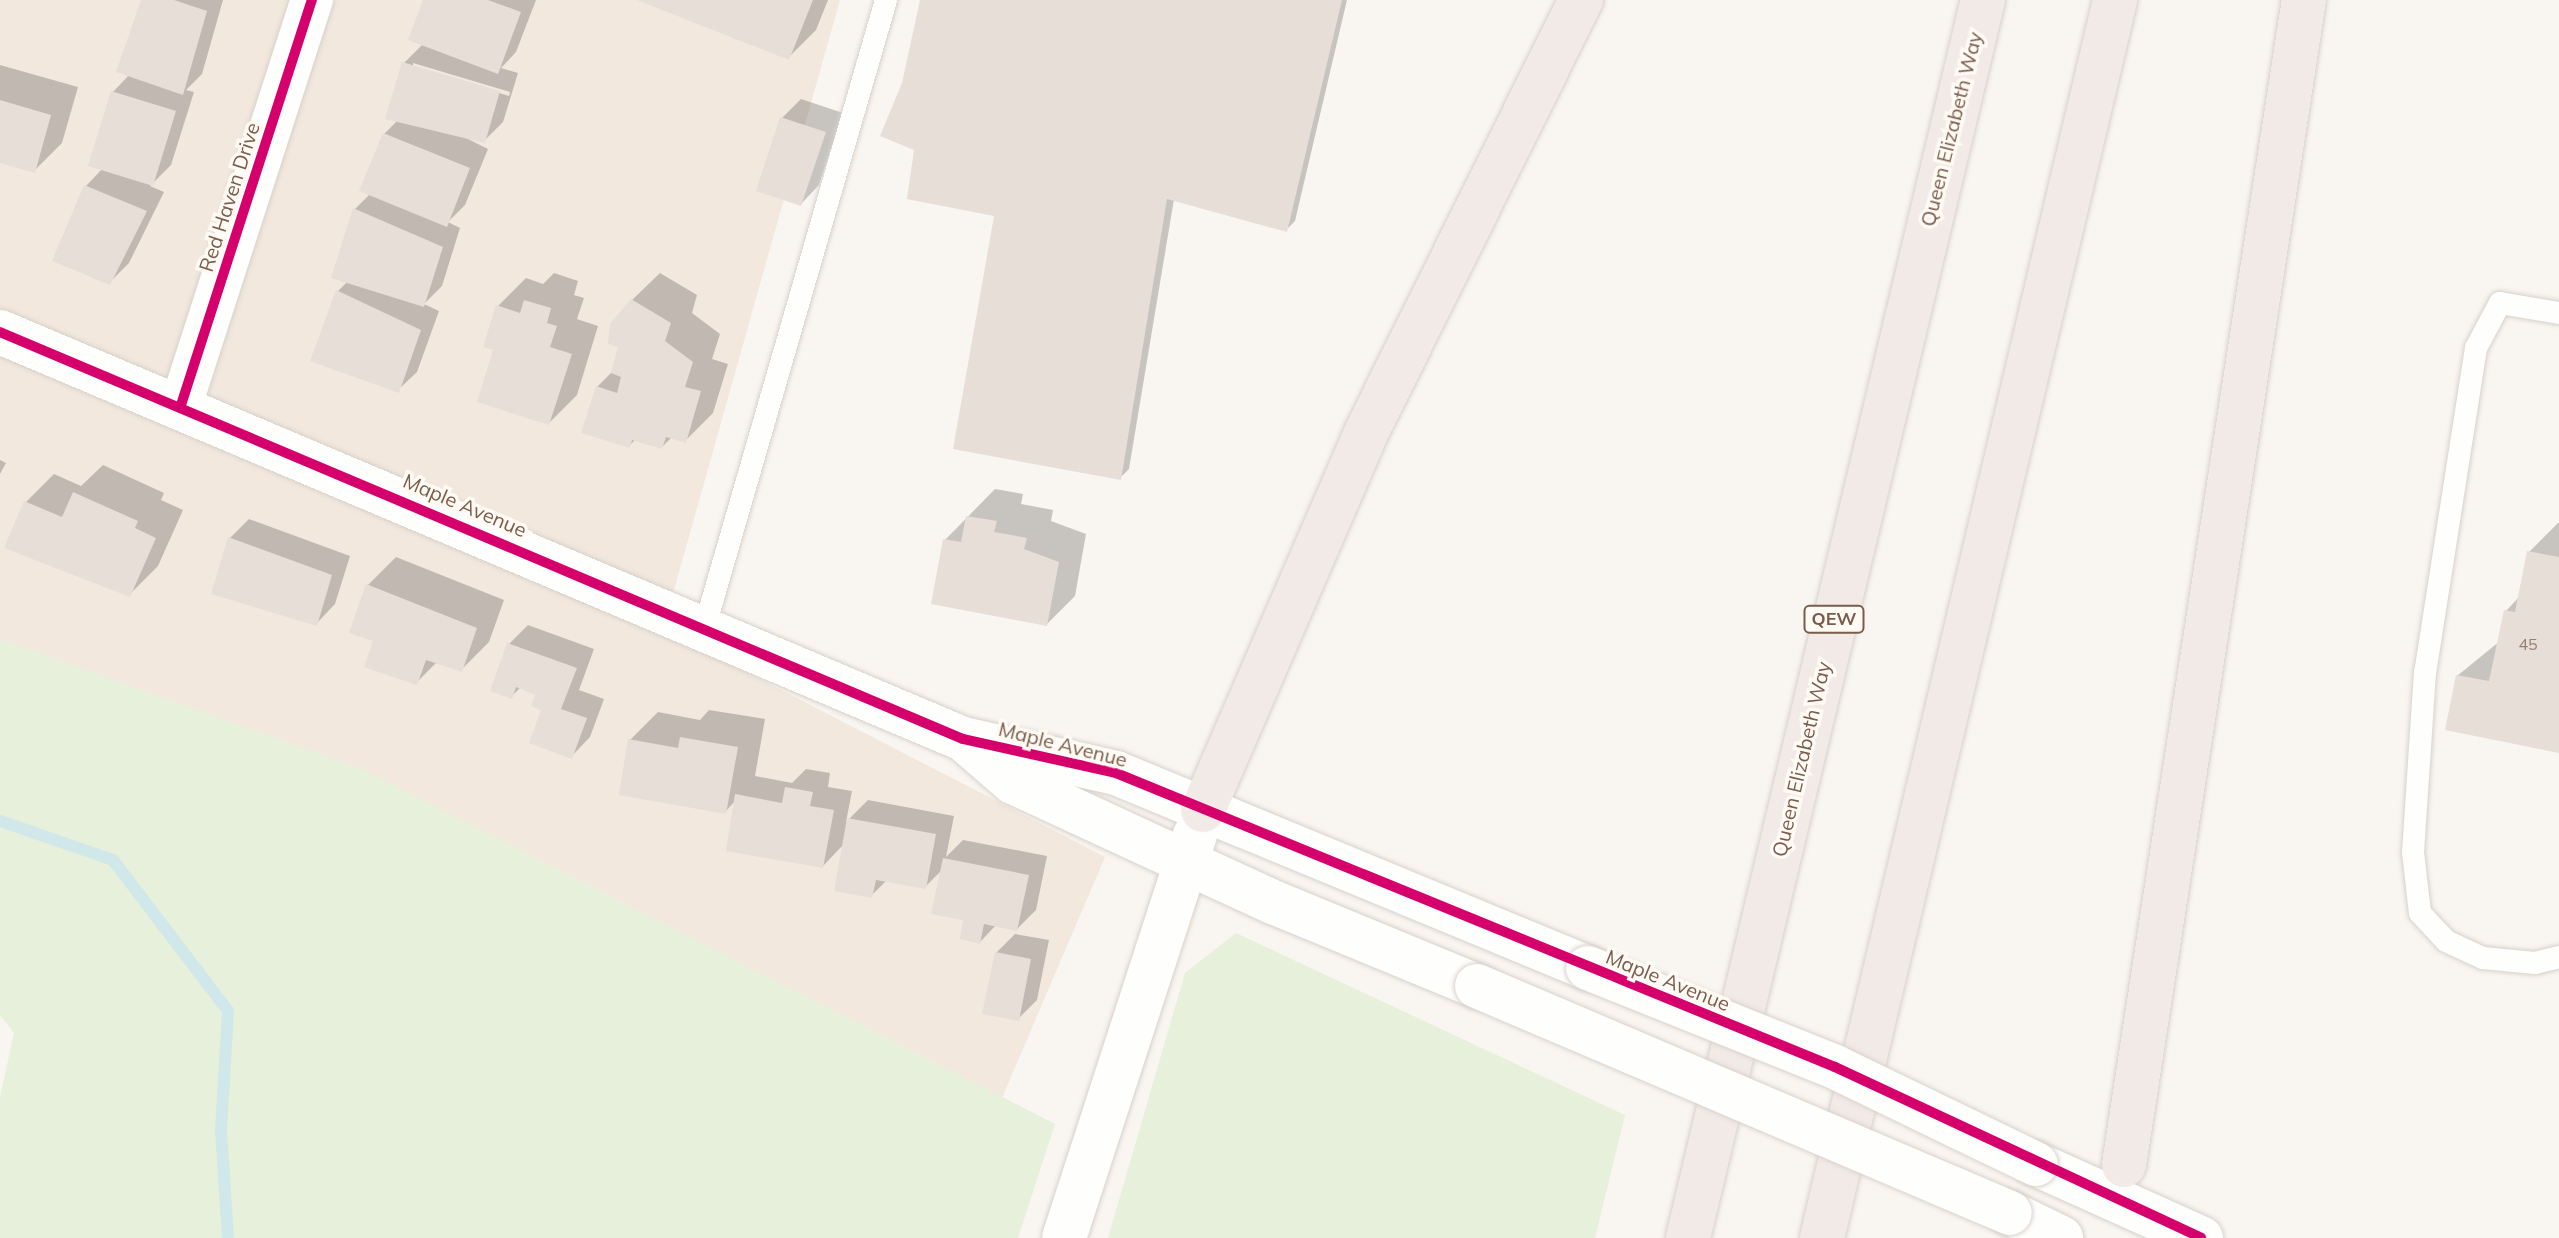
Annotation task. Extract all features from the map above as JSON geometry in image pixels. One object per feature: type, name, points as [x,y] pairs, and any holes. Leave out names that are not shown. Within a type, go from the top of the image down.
[{"type":"highway","points":[[1203,810],[1365,435],[1581,0]]},
{"type":"highway","name":"Queen Elizabeth Way","points":[[1688,1238],[1983,0]]},
{"type":"highway","points":[[1822,1238],[2115,0]]},
{"type":"highway","points":[[2118,1202],[2304,0]]},
{"type":"street","name":"Red Haven Drive","points":[[181,405],[312,0]]},
{"type":"street","name":"Maple Avenue","points":[[0,332],[705,626],[963,739],[1116,773],[1495,931],[1835,1067],[2036,1164],[2201,1238]]},
{"type":"street","name":"Maple Avenue","points":[[963,739],[1013,782],[1186,864],[2010,1213],[2061,1238]]},
{"type":"street","points":[[1064,1238],[1203,810]]},
{"type":"lane","points":[[705,626],[886,0]]},
{"type":"lane","points":[[2559,313],[2500,303],[2476,348],[2425,672],[2413,852],[2420,913],[2446,941],[2483,958],[2535,963],[2559,957]]},
{"type":"shaded area","points":[[0,0],[840,0],[663,629],[1105,857],[987,1133],[0,918]]},
{"type":"green space","points":[[0,639],[362,769],[1055,1124],[1018,1238],[0,1238],[0,1097],[14,1033],[0,1015]]},
{"type":"green space","points":[[1236,933],[1625,1115],[1595,1238],[1108,1238],[1185,973]]},
{"type":"building","points":[[141,0],[174,0],[207,11],[183,95],[116,72]]},
{"type":"building","points":[[423,0],[488,0],[521,12],[498,74],[408,40]]},
{"type":"building","points":[[637,0],[813,0],[789,60]]},
{"type":"building","points":[[920,0],[1342,0],[1287,232],[1167,199],[1121,480],[953,449],[994,216],[907,199],[914,150],[880,136],[902,83]]},
{"type":"building","points":[[402,62],[500,91],[485,143],[385,119]]},
{"type":"building","points":[[111,91],[176,111],[153,186],[88,166]]},
{"type":"building","points":[[0,100],[51,115],[35,173],[0,163]]},
{"type":"building","points":[[780,117],[826,132],[801,206],[756,191]]},
{"type":"building","points":[[383,133],[470,168],[447,227],[359,191]]},
{"type":"building","points":[[84,185],[147,211],[110,285],[52,261]]},
{"type":"building","points":[[353,208],[443,247],[424,307],[331,278]]},
{"type":"building","points":[[336,290],[421,330],[399,393],[310,361]]},
{"type":"building","points":[[631,299],[671,323],[665,341],[693,362],[685,387],[701,391],[686,443],[666,437],[662,449],[632,440],[630,448],[581,433],[596,386],[617,393],[621,377],[611,373],[618,347],[608,344],[610,324]]},
{"type":"building","points":[[524,300],[551,308],[547,323],[557,326],[550,347],[572,354],[549,425],[477,402],[493,350],[483,347],[496,305],[520,313]]},
{"type":"building","points":[[73,492],[138,521],[135,528],[156,538],[130,597],[4,548],[24,501],[62,517]]},
{"type":"building","points":[[966,516],[997,521],[994,532],[1027,538],[1024,549],[1059,562],[1047,626],[931,604],[943,539],[961,542]]},
{"type":"building","points":[[228,537],[332,575],[317,626],[211,594]]},
{"type":"building","points":[[2527,551],[2559,557],[2559,753],[2445,730],[2456,675],[2489,681],[2504,610],[2515,612]]},
{"type":"building","points":[[366,584],[477,628],[462,672],[426,660],[417,685],[364,667],[373,641],[349,633]]},
{"type":"building","points":[[507,643],[577,668],[561,709],[587,718],[572,759],[529,743],[541,710],[531,706],[535,695],[516,687],[512,699],[490,691]]},
{"type":"building","points":[[680,737],[738,747],[726,814],[619,795],[628,739],[678,748]]},
{"type":"building","points":[[785,787],[813,792],[810,806],[834,810],[823,868],[726,851],[735,794],[782,803]]},
{"type":"building","points":[[847,818],[936,834],[926,889],[876,880],[872,898],[834,891]]},
{"type":"building","points":[[943,858],[1029,875],[1017,931],[984,924],[980,944],[960,939],[963,920],[931,914]]},
{"type":"building","points":[[995,952],[1031,959],[1019,1021],[982,1014]]},
{"type":"waterway","points":[[0,821],[113,860],[228,1011],[221,1130],[228,1238]]},
{"type":"cycle path","points":[[181,405],[312,0]]},
{"type":"cycle path","points":[[0,332],[963,739],[1116,773],[1835,1067],[2201,1238]]}]
